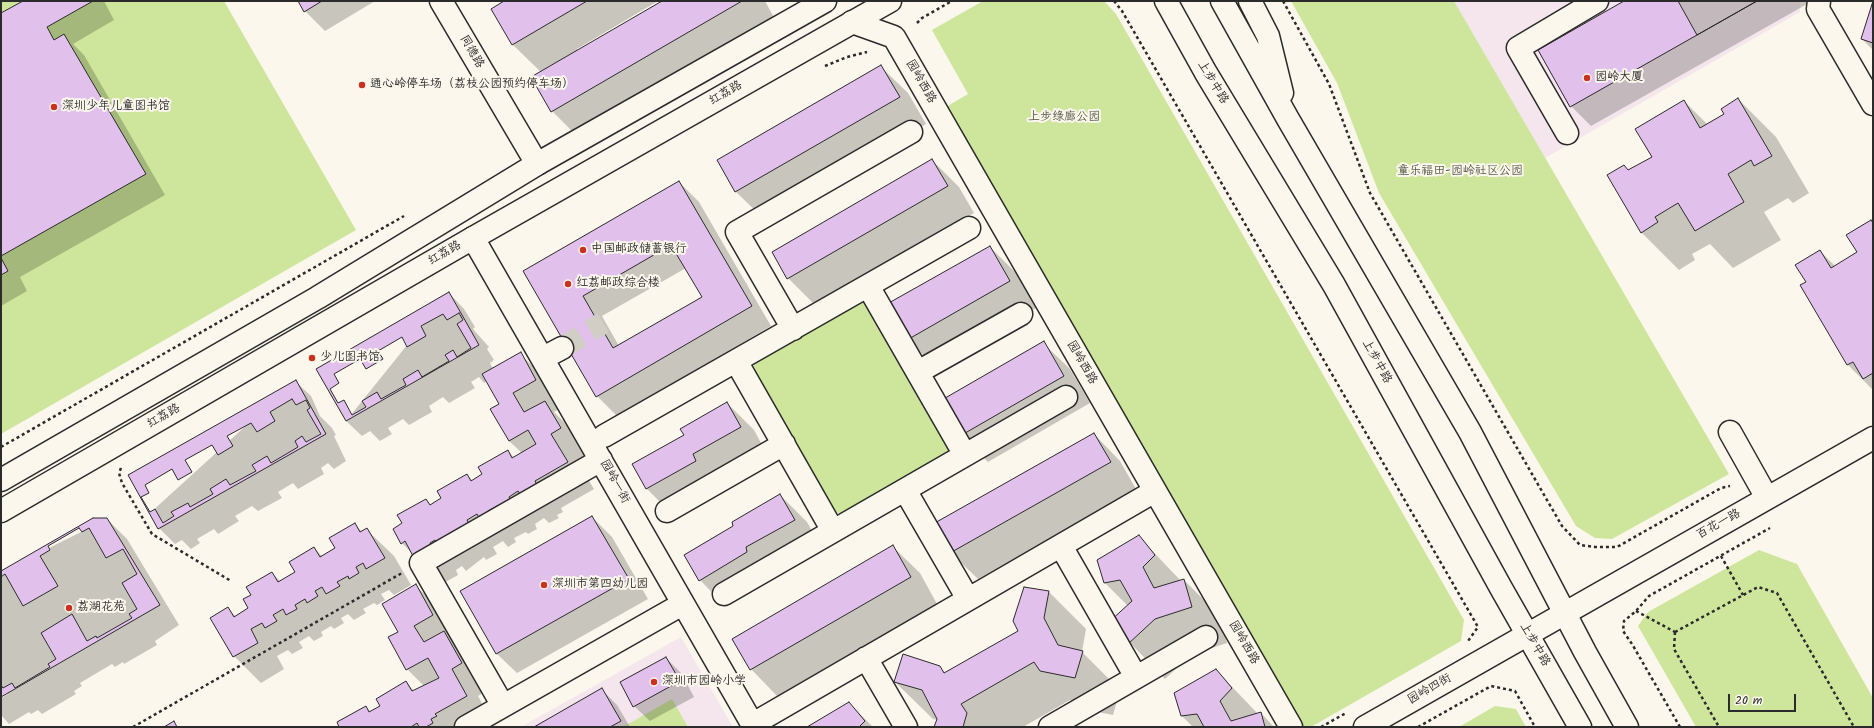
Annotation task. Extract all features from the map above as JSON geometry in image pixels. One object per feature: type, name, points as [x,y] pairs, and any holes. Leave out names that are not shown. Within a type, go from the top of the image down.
[{"type":"main road","name":"同德路","points":[[441,1],[537,164]]},
{"type":"main road","points":[[1,480],[317,298],[537,164],[825,1]]},
{"type":"main road","name":"红荔路","points":[[1,511],[473,238],[890,1]]},
{"type":"main road","points":[[1159,1],[1177,21]]},
{"type":"main road","name":"上步中路","points":[[1166,1],[1210,80],[1334,285],[1580,727]]},
{"type":"main road","points":[[1222,1],[1288,119],[1470,432],[1564,612],[1627,727]]},
{"type":"main road","points":[[1250,1],[1268,36],[1288,119]]},
{"type":"main road","points":[[1567,133],[1518,48],[1597,1]]},
{"type":"main road","points":[[1819,1],[1818,9],[1873,104]]},
{"type":"main road","name":"园岭西路","points":[[852,22],[894,37],[1291,727]]},
{"type":"main road","points":[[793,329],[737,232],[911,132]]},
{"type":"main road","points":[[604,436],[970,228]]},
{"type":"main road","name":"园岭一街","points":[[473,238],[754,726]]},
{"type":"main road","points":[[868,286],[965,455]]},
{"type":"main road","points":[[918,372],[1021,314]]},
{"type":"main road","points":[[543,358],[562,348]]},
{"type":"main road","points":[[736,362],[833,531]]},
{"type":"main road","points":[[724,594],[1066,397]]},
{"type":"main road","points":[[1730,432],[1767,498]]},
{"type":"main road","name":"百花一路","points":[[1527,634],[1873,438]]},
{"type":"main road","points":[[667,511],[784,444]]},
{"type":"main road","points":[[503,706],[421,562],[601,460]]},
{"type":"main road","points":[[905,490],[968,599]]},
{"type":"main road","points":[[754,726],[866,658],[1155,491]]},
{"type":"main road","points":[[1061,546],[1136,677]]},
{"type":"main road","points":[[466,727],[672,610]]},
{"type":"main road","name":"园岭四街","points":[[1365,727],[1527,634]]},
{"type":"main road","points":[[1050,727],[1206,637]]},
{"type":"main road","points":[[866,658],[906,727]]},
{"type":"path","points":[[918,23],[922,18],[952,1]]},
{"type":"path","points":[[1114,1],[1122,11],[1478,627]]},
{"type":"path","points":[[1283,1],[1329,84],[1370,192],[1562,526],[1580,545],[1617,547],[1721,488],[1730,486]]},
{"type":"path","points":[[823,67],[847,57],[869,52]]},
{"type":"path","points":[[1,447],[408,214]]},
{"type":"path","points":[[122,466],[119,474],[122,483],[152,534],[231,582]]},
{"type":"path","points":[[1680,727],[1623,631],[1624,621],[1650,596],[1770,528]]},
{"type":"path","points":[[1721,556],[1744,595]]},
{"type":"path","points":[[133,727],[421,562]]},
{"type":"path","points":[[1675,632],[1758,587],[1777,593],[1854,727]]},
{"type":"path","points":[[1636,611],[1675,632]]},
{"type":"path","points":[[1675,632],[1674,649],[1719,727]]},
{"type":"path","points":[[1418,727],[1491,686],[1515,691],[1535,727]]},
{"type":"shaded area","name":"园岭大厦","points":[[1454,1],[1800,1],[1800,12],[1545,158]]},
{"type":"shaded area","name":"深圳市园岭小学","points":[[681,637],[733,727],[521,727]]},
{"type":"green space","points":[[1,1],[224,1],[356,230],[1,434]]},
{"type":"green space","name":"上步绿廊公园","points":[[983,1],[1100,1],[1105,2],[1116,14],[1464,620],[1461,641],[1311,727],[1303,727],[946,107],[968,94],[932,30]]},
{"type":"green space","name":"童乐福田-园岭社区公园","points":[[1291,1],[1454,1],[1729,474],[1612,539],[1595,538],[1576,526],[1379,193],[1337,83]]},
{"type":"green space","points":[[859,301],[869,302],[950,445],[949,457],[846,515],[831,511],[752,373],[755,361]]},
{"type":"green space","points":[[1759,550],[1797,564],[1873,698],[1873,727],[1696,727],[1638,626],[1648,612]]},
{"type":"green space","points":[[672,699],[688,727],[623,727]]},
{"type":"green space","points":[[1495,706],[1516,709],[1526,727],[1459,727]]},
{"type":"building","name":"深圳少年儿童图书馆","points":[[23,1],[93,1],[47,27],[54,40],[64,34],[146,174],[1,256],[1,13]]},
{"type":"building","points":[[298,1],[322,1],[304,12]]},
{"type":"building","points":[[504,1],[587,1],[512,45],[491,9]]},
{"type":"building","points":[[662,1],[742,1],[551,112],[531,77]]},
{"type":"building","name":"园岭大厦","points":[[1624,1],[1757,1],[1570,107],[1538,50]]},
{"type":"building","points":[[1678,1],[1757,1],[1697,35]]},
{"type":"building","points":[[1873,1],[1873,43],[1861,39]]},
{"type":"building","points":[[881,65],[900,97],[735,192],[717,160]]},
{"type":"building","points":[[1738,98],[1772,156],[1754,166],[1751,160],[1728,174],[1744,202],[1695,231],[1678,203],[1655,217],[1658,222],[1641,233],[1607,175],[1624,165],[1628,170],[1652,157],[1635,129],[1684,100],[1700,128],[1724,114],[1721,109]]},
{"type":"building","points":[[932,159],[948,186],[787,279],[772,252]]},
{"type":"building","name":"红荔邮政综合楼","points":[[679,181],[752,306],[596,397],[523,271]],"holes":[[[671,245],[702,297],[613,348],[583,296]]]},
{"type":"building","points":[[1871,220],[1873,223],[1873,373],[1863,379],[1853,362],[1847,365],[1800,285],[1806,282],[1795,265],[1820,250],[1831,268],[1857,252],[1846,235]]},
{"type":"building","points":[[990,246],[1010,281],[907,340],[887,304]]},
{"type":"building","points":[[1,258],[8,271],[1,275]]},
{"type":"building","points":[[449,292],[479,345],[346,421],[316,369]]},
{"type":"building","points":[[459,313],[463,320],[457,324],[471,348],[457,357],[453,350],[445,355],[449,361],[422,377],[418,370],[403,379],[406,385],[381,399],[377,392],[362,401],[366,407],[352,415],[344,400],[338,403],[330,389],[339,383],[334,374],[360,359],[366,369],[383,359],[378,351],[402,337],[407,347],[426,336],[421,326],[443,314],[447,320]]},
{"type":"building","points":[[1044,341],[1064,376],[960,436],[940,401]]},
{"type":"building","points":[[521,352],[536,380],[513,393],[524,412],[545,401],[561,428],[551,434],[568,462],[535,481],[537,485],[522,497],[518,491],[509,497],[511,502],[501,508],[499,505],[488,511],[490,515],[481,521],[477,514],[467,520],[471,527],[438,545],[435,540],[430,543],[432,548],[414,558],[405,541],[401,544],[393,529],[402,523],[397,515],[426,499],[430,505],[441,498],[437,491],[467,474],[471,481],[482,474],[478,467],[508,450],[512,458],[536,444],[528,430],[509,441],[490,409],[499,404],[482,374]]},
{"type":"building","points":[[296,380],[326,434],[158,529],[128,475]]},
{"type":"building","points":[[292,399],[296,405],[306,400],[310,408],[307,410],[321,434],[306,442],[302,436],[295,441],[298,447],[271,463],[267,456],[252,465],[256,471],[230,485],[226,479],[210,489],[213,494],[190,507],[188,503],[171,512],[174,516],[163,523],[155,509],[150,512],[141,497],[149,493],[145,485],[172,469],[178,480],[192,472],[185,460],[212,445],[218,455],[233,446],[227,436],[251,423],[257,432],[275,421],[270,412]]},
{"type":"building","points":[[727,402],[741,427],[693,454],[696,461],[646,489],[632,464],[684,435],[680,429]]},
{"type":"building","points":[[1094,433],[1111,462],[950,553],[933,524]]},
{"type":"building","points":[[780,494],[795,520],[746,547],[747,552],[699,581],[684,555],[733,526],[732,522]]},
{"type":"building","name":"深圳市第四幼儿园","points":[[592,516],[629,579],[496,654],[460,591]]},
{"type":"building","name":"荔湖花苑","points":[[93,518],[107,518],[160,605],[1,697],[1,571]]},
{"type":"building","points":[[355,523],[360,532],[367,528],[385,558],[366,569],[363,563],[356,567],[359,573],[349,579],[348,576],[337,582],[340,586],[326,594],[322,587],[315,591],[318,596],[307,603],[305,599],[295,605],[297,609],[286,615],[283,609],[273,615],[277,621],[265,628],[262,623],[251,629],[258,643],[233,657],[210,618],[228,607],[234,617],[248,608],[243,599],[251,595],[246,587],[272,572],[278,582],[295,572],[289,562],[314,547],[320,557],[335,548],[329,538]]},
{"type":"building","name":"荔湖花苑","points":[[79,528],[82,532],[89,528],[106,558],[123,549],[137,574],[122,583],[137,609],[129,614],[132,618],[97,638],[96,636],[87,641],[72,614],[41,633],[56,659],[48,664],[50,667],[15,688],[12,683],[3,688],[1,685],[1,577],[5,574],[23,606],[58,586],[40,556],[50,550],[48,546]]},
{"type":"building","points":[[1139,535],[1155,555],[1143,567],[1154,588],[1184,579],[1192,607],[1155,619],[1128,644],[1109,622],[1132,601],[1120,580],[1104,583],[1097,560]]},
{"type":"building","points":[[893,545],[911,577],[750,670],[732,639]]},
{"type":"building","points":[[416,584],[433,615],[414,626],[424,642],[444,631],[462,663],[452,669],[467,696],[435,714],[437,716],[431,719],[433,723],[426,727],[419,727],[417,723],[411,727],[339,727],[337,722],[366,706],[369,712],[380,706],[376,699],[406,681],[412,691],[439,678],[428,658],[406,670],[388,637],[398,632],[382,604]]},
{"type":"building","points":[[1024,587],[1049,591],[1044,618],[1058,645],[1083,651],[1075,678],[1040,671],[1034,662],[961,704],[967,713],[963,727],[934,727],[937,719],[922,690],[894,682],[903,654],[940,666],[944,673],[1018,631],[1013,621]]},
{"type":"building","points":[[666,657],[680,681],[633,707],[620,682]]},
{"type":"building","points":[[1216,669],[1232,688],[1220,701],[1231,721],[1261,712],[1265,727],[1204,727],[1197,714],[1181,716],[1174,693]]},
{"type":"building","points":[[602,688],[621,721],[610,727],[534,727]]},
{"type":"building","points":[[849,702],[865,721],[859,727],[807,727]]},
{"type":"building","points":[[174,721],[177,727],[164,727]]},
{"type":"tunnel","points":[[562,348],[603,323]]},
{"type":"place","name":"园岭大厦","points":[[1587,78]]},
{"type":"place","name":"通心岭停车场（荔枝公园预约停车场）","points":[[362,85]]},
{"type":"place","name":"深圳少年儿童图书馆","points":[[54,107]]},
{"type":"place","name":"中国邮政储蓄银行","points":[[583,250]]},
{"type":"place","name":"红荔邮政综合楼","points":[[568,284]]},
{"type":"place","name":"少儿图书馆","points":[[312,358]]},
{"type":"place","name":"深圳市第四幼儿园","points":[[544,585]]},
{"type":"place","name":"荔湖花苑","points":[[69,608]]},
{"type":"place","name":"深圳市园岭小学","points":[[654,682]]}]
